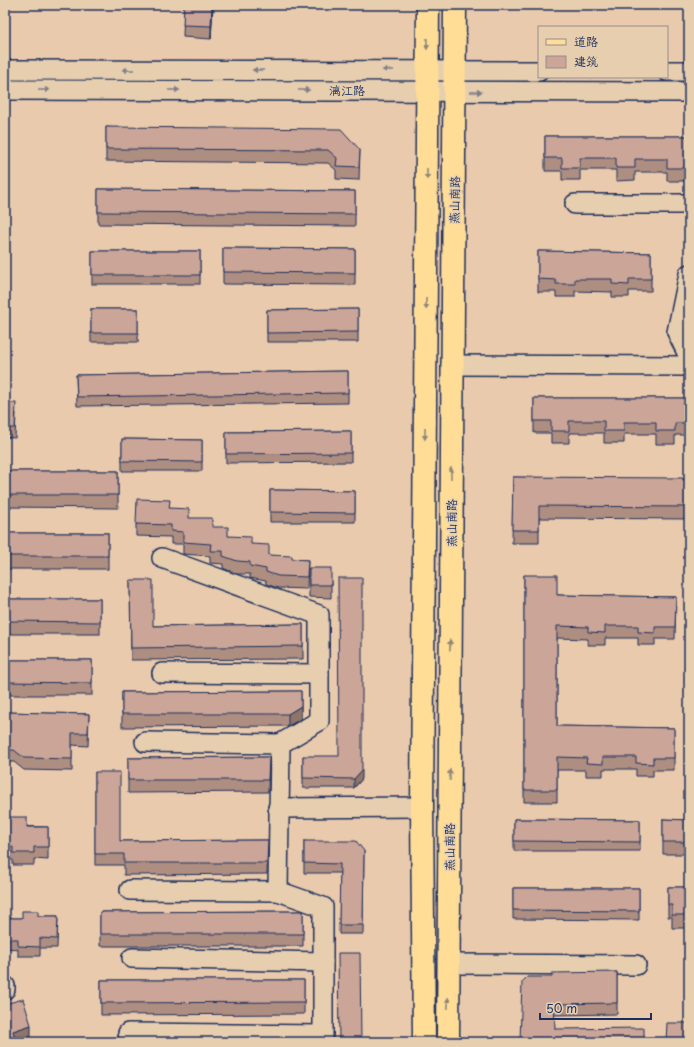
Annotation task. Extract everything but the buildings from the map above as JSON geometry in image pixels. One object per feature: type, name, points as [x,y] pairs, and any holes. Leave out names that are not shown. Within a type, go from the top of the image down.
[{"type":"main road","points":[[424,1042],[422,807],[428,5]]},
{"type":"main road","name":"燕山南路","points":[[448,1042],[451,365],[456,92],[455,5]]},
{"type":"main road","points":[[426,365],[451,365]]},
{"type":"main road","points":[[424,546],[450,546]]},
{"type":"main road","points":[[422,807],[450,808]]},
{"type":"street","name":"漓江路","points":[[5,70],[427,80],[456,92],[689,92]]},
{"type":"street","name":"漓江路","points":[[5,90],[427,80],[455,70],[538,71]]},
{"type":"street","points":[[668,71],[689,71]]},
{"type":"street","points":[[575,204],[689,204]]},
{"type":"street","points":[[689,274],[677,332],[689,357]]},
{"type":"street","points":[[451,365],[689,366]]},
{"type":"street","points":[[145,742],[280,744],[320,721],[320,615],[162,558]]},
{"type":"street","points":[[162,672],[320,674]]},
{"type":"street","points":[[278,890],[280,744]]},
{"type":"street","points":[[278,808],[422,807]]},
{"type":"street","points":[[128,1033],[323,1035],[323,907],[278,890],[130,890]]},
{"type":"street","points":[[132,958],[323,962]]},
{"type":"street","points":[[449,964],[636,965]]}]
